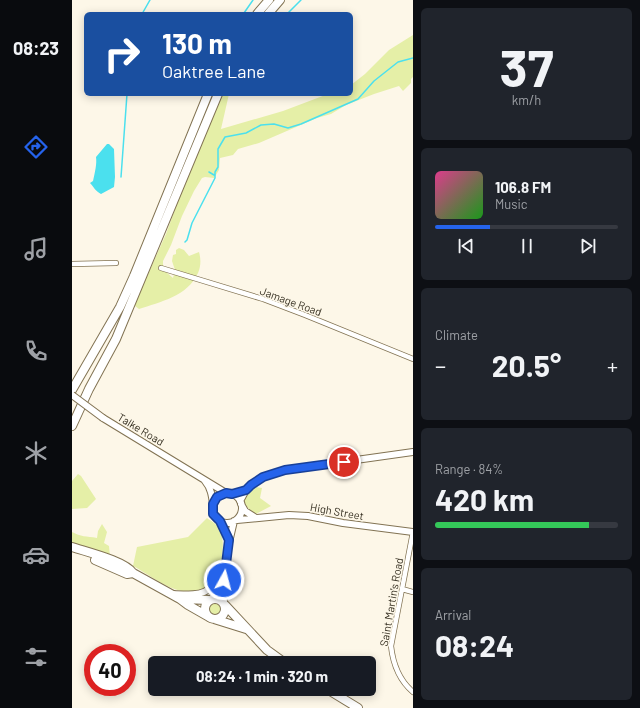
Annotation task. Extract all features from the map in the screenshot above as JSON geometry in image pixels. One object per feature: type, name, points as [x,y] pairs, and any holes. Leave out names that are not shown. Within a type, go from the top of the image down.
[{"type":"highway","points":[[259,12],[269,0]]},
{"type":"highway","points":[[270,12],[280,0]]},
{"type":"highway","points":[[72,396],[108,332],[134,276],[207,96]]},
{"type":"highway","points":[[72,412],[98,369],[137,291],[211,107],[217,96]]},
{"type":"highway","points":[[72,390],[120,307]]},
{"type":"highway","points":[[72,426],[116,339],[124,317]]},
{"type":"highway","points":[[72,547],[112,560],[130,569],[133,573],[212,618],[246,629]]},
{"type":"highway","points":[[72,553],[96,560],[127,574],[133,573]]},
{"type":"highway","points":[[180,599],[218,599],[241,621],[246,629],[267,650],[275,656]]},
{"type":"highway","points":[[211,600],[206,604],[205,609],[212,618]]},
{"type":"highway","points":[[212,618],[218,618],[223,615],[225,611],[224,605]]},
{"type":"highway","points":[[338,696],[358,708]]},
{"type":"street","points":[[72,264],[116,263]]},
{"type":"street","name":"Jamage Road","points":[[161,268],[263,299],[413,358]]},
{"type":"street","name":"Talke Road","points":[[72,396],[103,418],[229,494]]},
{"type":"street","points":[[224,605],[225,567],[229,540],[236,520],[241,514],[241,503],[246,490],[251,485],[263,477],[285,470],[413,452]]},
{"type":"street","name":"Talke Road","points":[[201,477],[209,485],[213,504]]},
{"type":"street","points":[[229,540],[220,521],[213,514],[213,504],[217,497],[246,490]]},
{"type":"street","points":[[229,494],[241,503],[245,511],[257,518]]},
{"type":"street","name":"High Street","points":[[236,520],[289,515],[308,516],[343,523],[413,532]]},
{"type":"street","points":[[220,521],[226,523],[236,520]]},
{"type":"street","name":"Saint Martin's Road","points":[[413,532],[390,646],[397,673],[413,692]]},
{"type":"street","points":[[170,594],[196,595],[209,590],[216,583],[225,567]]},
{"type":"street","points":[[211,600],[224,580]]},
{"type":"street","points":[[402,589],[413,592]]},
{"type":"green space","points":[[413,35],[413,77],[411,79],[411,83],[403,91],[399,86],[374,94],[346,105],[331,114],[317,118],[259,143],[238,149],[233,155],[220,158],[219,170],[214,178],[202,178],[194,191],[163,261],[165,271],[173,278],[175,270],[172,261],[173,255],[176,254],[176,250],[179,248],[184,250],[189,256],[199,252],[200,268],[198,273],[188,287],[173,297],[139,309],[135,306],[166,234],[186,179],[222,96],[229,96],[221,129],[283,111],[323,96],[353,96],[353,83],[365,74],[389,50]]},
{"type":"green space","points":[[78,474],[81,476],[96,499],[87,508],[72,509],[72,481]]},
{"type":"green space","points":[[256,487],[262,488],[260,498],[271,506],[254,515],[244,503],[244,497]]},
{"type":"green space","points":[[207,518],[219,528],[223,545],[220,566],[216,576],[210,584],[203,589],[195,592],[178,590],[162,584],[133,566],[137,547],[188,537]]},
{"type":"green space","points":[[102,524],[107,532],[104,543],[109,546],[110,557],[72,545],[72,532],[81,536],[97,538],[98,531]]},
{"type":"green space","points":[[215,602],[220,604],[222,609],[220,614],[215,616],[210,614],[208,609],[210,604]]},
{"type":"water","points":[[107,144],[114,149],[114,187],[101,194],[90,183],[93,181],[96,157]]},
{"type":"waterway","points":[[143,12],[150,0]]},
{"type":"waterway","points":[[245,12],[253,0]]},
{"type":"waterway","points":[[289,12],[301,0]]},
{"type":"waterway","points":[[185,242],[192,223],[215,178],[215,172],[218,167],[218,149],[225,137],[246,133],[261,125],[274,124],[288,128],[301,124],[358,99],[374,81],[398,62],[413,58]]},
{"type":"waterway","points":[[121,177],[127,96]]},
{"type":"waterway","points":[[209,172],[214,175]]},
{"type":"route","points":[[224,580],[229,540],[220,521],[213,514],[213,504],[217,497],[226,493],[232,494],[246,490],[263,477],[285,470],[344,462]]}]
